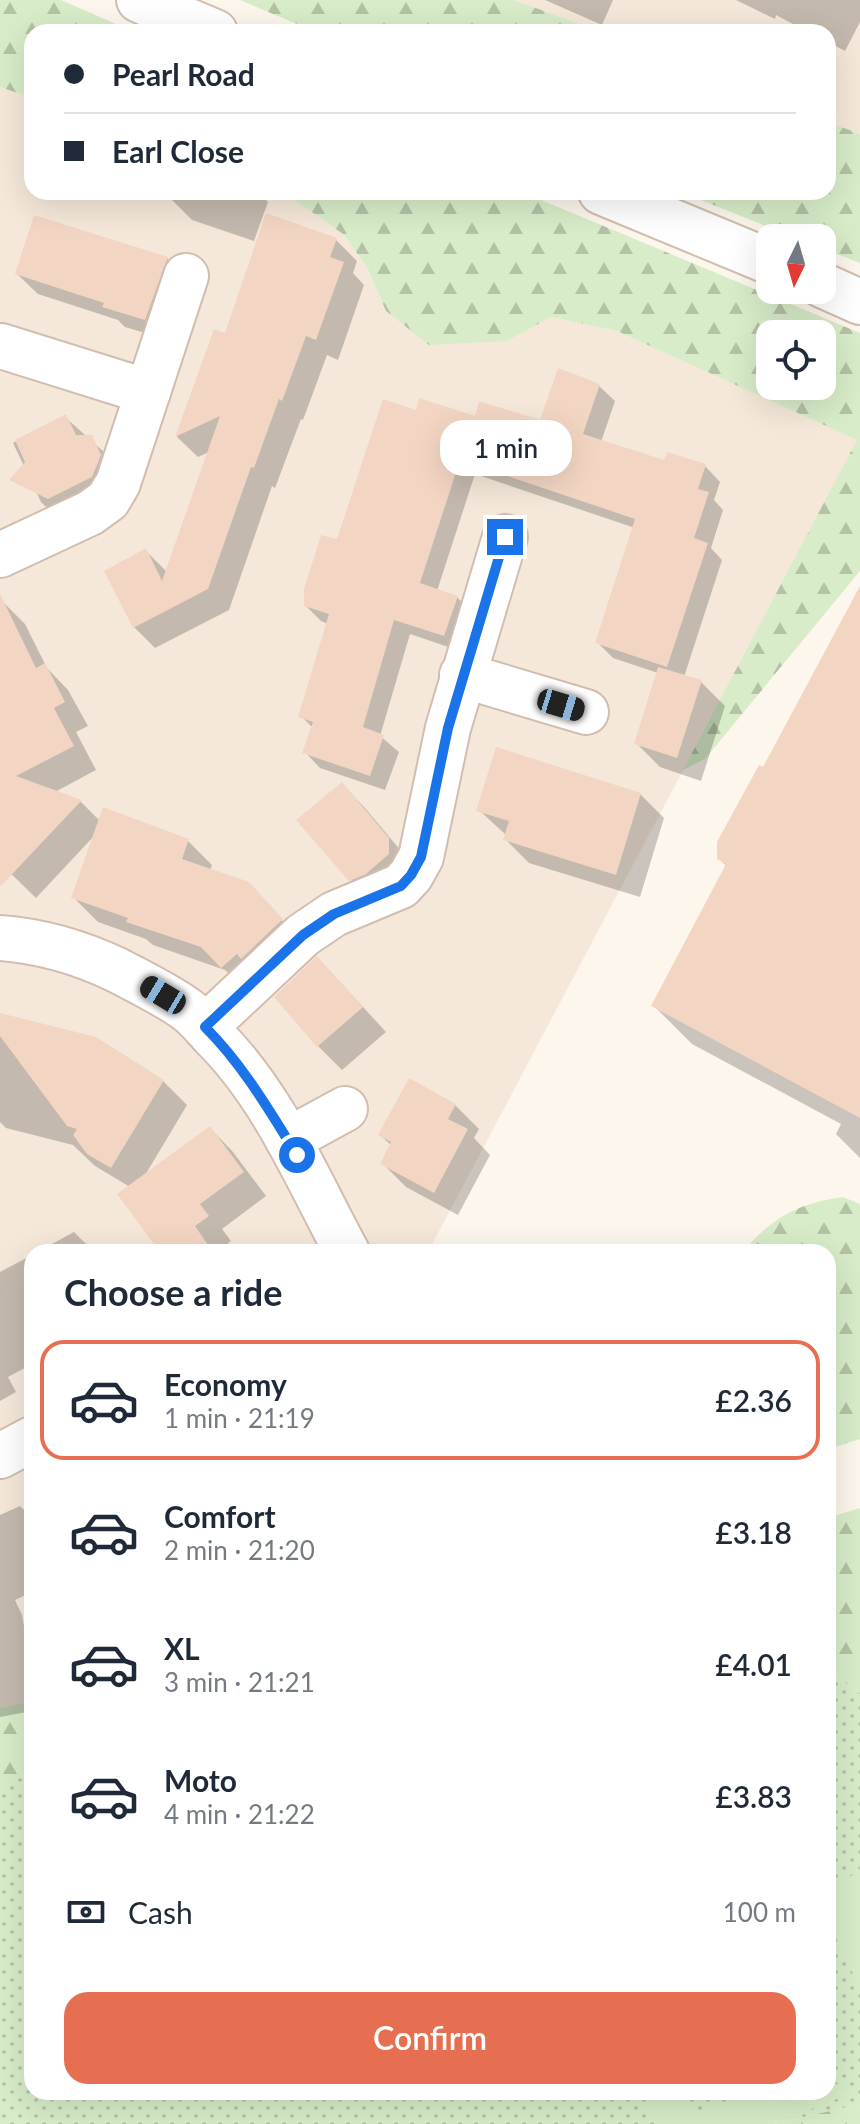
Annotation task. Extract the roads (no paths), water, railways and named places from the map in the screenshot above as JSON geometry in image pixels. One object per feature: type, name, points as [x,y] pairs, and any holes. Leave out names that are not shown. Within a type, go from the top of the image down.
[{"type":"street","points":[[139,0],[196,24]]},
{"type":"street","points":[[620,200],[756,256]]},
{"type":"street","points":[[0,555],[90,513],[108,500],[118,483],[186,276]]},
{"type":"street","points":[[836,291],[860,302]]},
{"type":"street","points":[[1,346],[148,392]]},
{"type":"street","points":[[205,1027],[303,935],[334,914],[401,886],[411,875],[424,845],[448,728],[505,537]]},
{"type":"street","points":[[462,675],[586,712]]},
{"type":"street","points":[[0,938],[26,940],[85,955],[188,1011],[227,1049],[255,1088],[288,1140],[343,1244]]},
{"type":"street","points":[[288,1140],[345,1109]]},
{"type":"street","points":[[0,1456],[24,1443]]}]
